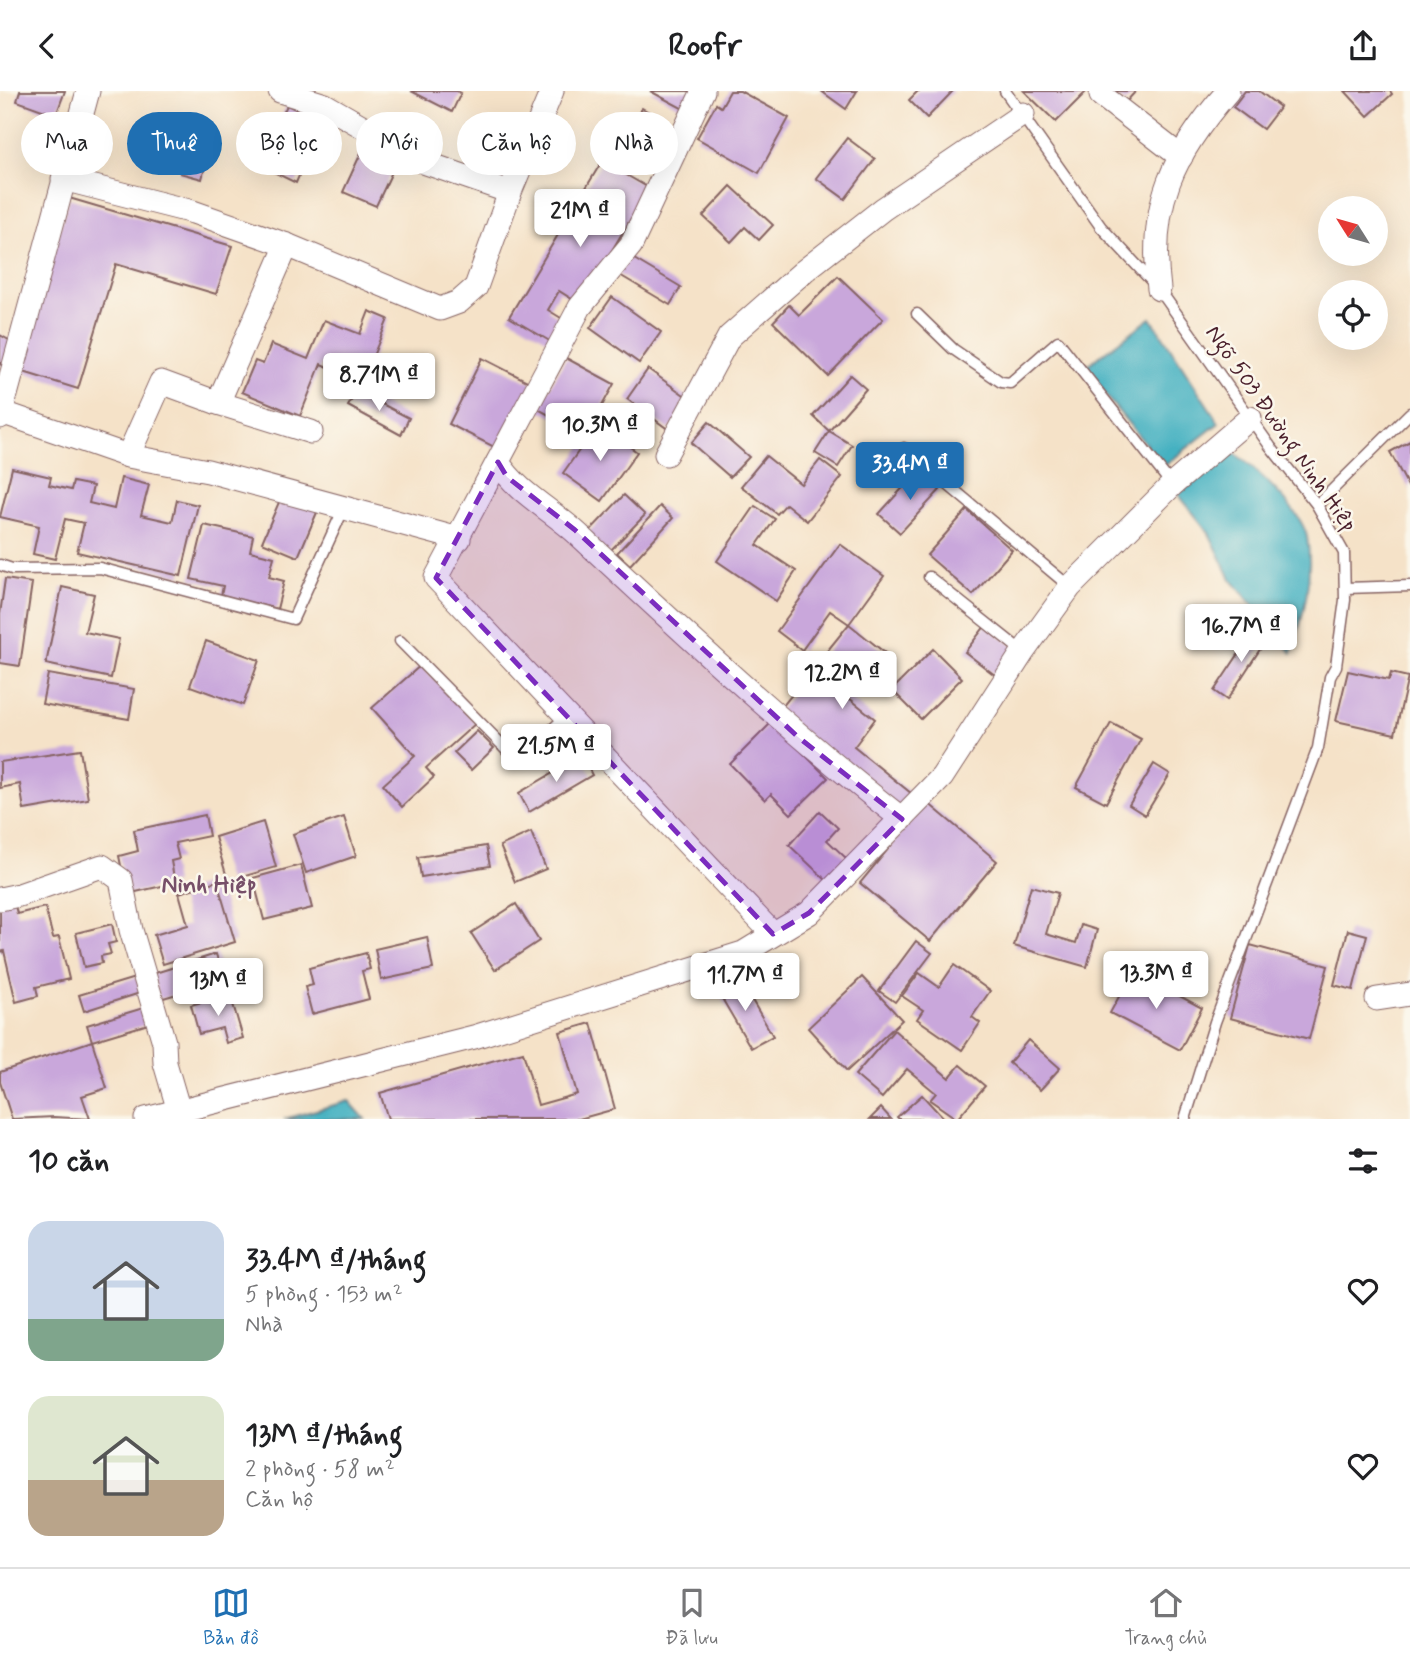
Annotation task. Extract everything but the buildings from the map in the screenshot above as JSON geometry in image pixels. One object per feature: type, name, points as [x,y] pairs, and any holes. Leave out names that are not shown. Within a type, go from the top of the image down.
[{"type":"street","points":[[88,91],[0,414],[128,456],[208,471],[458,539]]},
{"type":"street","points":[[280,91],[325,105],[426,163],[510,192]]},
{"type":"street","points":[[63,180],[193,212],[287,245],[440,309],[459,302],[476,287],[510,192],[552,91]]},
{"type":"street","points":[[703,91],[631,246],[580,307],[436,578],[773,935]]},
{"type":"street","points":[[1159,289],[1154,251],[1159,213],[1169,178],[1209,113],[1228,91]]},
{"type":"street","points":[[1101,95],[1181,157]]},
{"type":"street","points":[[666,454],[729,337],[804,271],[883,208],[1023,114]]},
{"type":"street","points":[[218,403],[287,245]]},
{"type":"street","points":[[128,456],[161,382],[311,432]]},
{"type":"street","points":[[146,1119],[474,1037],[743,953],[809,913],[942,777],[1023,652],[1070,587],[1172,485],[1250,418]]},
{"type":"street","points":[[498,462],[507,477],[575,530],[798,737],[902,819]]},
{"type":"street","points":[[0,898],[19,895],[102,866],[121,880],[131,930],[164,1042],[165,1063],[179,1111]]},
{"type":"street","points":[[1377,999],[1410,994]]},
{"type":"lane","name":"Ngõ 503 Đường Ninh Hiệp","points":[[1006,91],[1101,227],[1159,289],[1250,418],[1317,505],[1344,553],[1345,588],[1336,666],[1330,677],[1318,748],[1215,1022],[1185,1119]]},
{"type":"lane","points":[[917,314],[953,349],[1001,382],[1010,383],[1058,341],[1172,485]]},
{"type":"lane","points":[[1317,505],[1410,413]]},
{"type":"lane","points":[[904,448],[1070,587]]},
{"type":"lane","points":[[0,565],[12,569],[100,568],[293,619],[344,508]]},
{"type":"lane","points":[[929,577],[1023,652]]},
{"type":"lane","points":[[1345,588],[1410,586]]},
{"type":"lane","points":[[400,641],[512,754],[548,733],[567,716]]},
{"type":"highlighted area","points":[[498,462],[507,477],[575,530],[798,737],[902,819],[809,913],[773,934],[436,578]]},
{"type":"water","points":[[1151,318],[1219,423],[1164,466],[1109,400],[1086,366]]},
{"type":"water","points":[[1234,453],[1265,479],[1287,503],[1307,537],[1308,582],[1292,653],[1231,579],[1209,533],[1178,494]]},
{"type":"water","points":[[349,1101],[365,1119],[284,1119]]},
{"type":"district","name":"Ninh Hiệp","points":[[209,884]]}]
